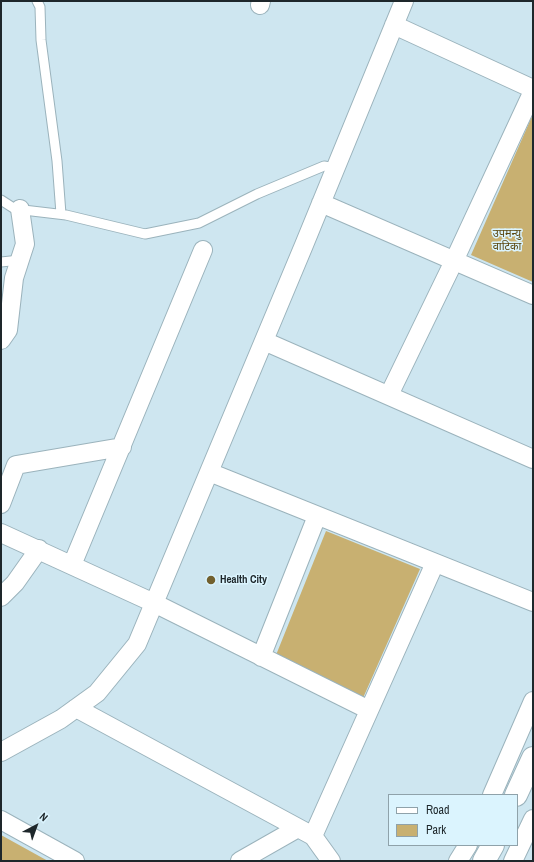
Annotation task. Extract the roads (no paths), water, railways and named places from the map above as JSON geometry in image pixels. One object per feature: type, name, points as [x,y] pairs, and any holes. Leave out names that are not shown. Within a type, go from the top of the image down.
[{"type":"street","points":[[1,752],[61,719],[97,693],[137,644],[336,168],[404,1]]},
{"type":"street","points":[[389,395],[454,261],[533,90],[394,25]]},
{"type":"street","points":[[321,203],[533,295]]},
{"type":"street","points":[[1,340],[8,330],[14,278],[25,244],[20,209]]},
{"type":"street","points":[[72,565],[203,250]]},
{"type":"street","points":[[264,340],[533,459]]},
{"type":"street","points":[[1,504],[16,465],[122,447]]},
{"type":"street","points":[[209,472],[533,602]]},
{"type":"street","points":[[261,657],[317,516]]},
{"type":"street","points":[[1,533],[154,603],[369,710]]},
{"type":"street","points":[[1,597],[14,583],[38,549]]},
{"type":"street","points":[[240,861],[305,832],[369,710],[435,563]]},
{"type":"street","points":[[492,794],[533,701]]},
{"type":"street","points":[[76,708],[305,832],[331,861]]},
{"type":"street","points":[[516,794],[532,763]]},
{"type":"street","points":[[513,861],[533,819]]},
{"type":"street","points":[[1,820],[75,861]]},
{"type":"street","points":[[458,861],[467,846]]},
{"type":"street","points":[[484,861],[492,846]]},
{"type":"lane","points":[[37,1],[40,7],[41,40],[57,161],[61,214]]},
{"type":"lane","points":[[1,200],[15,209],[61,214],[145,234],[199,223],[257,194],[324,166],[336,168]]},
{"type":"lane","points":[[1,262],[20,260]]},
{"type":"place","name":"Health City","points":[[211,580]]},
{"type":"park label","name":"उपमन्यु वाटिका","points":[[507,240]]}]
